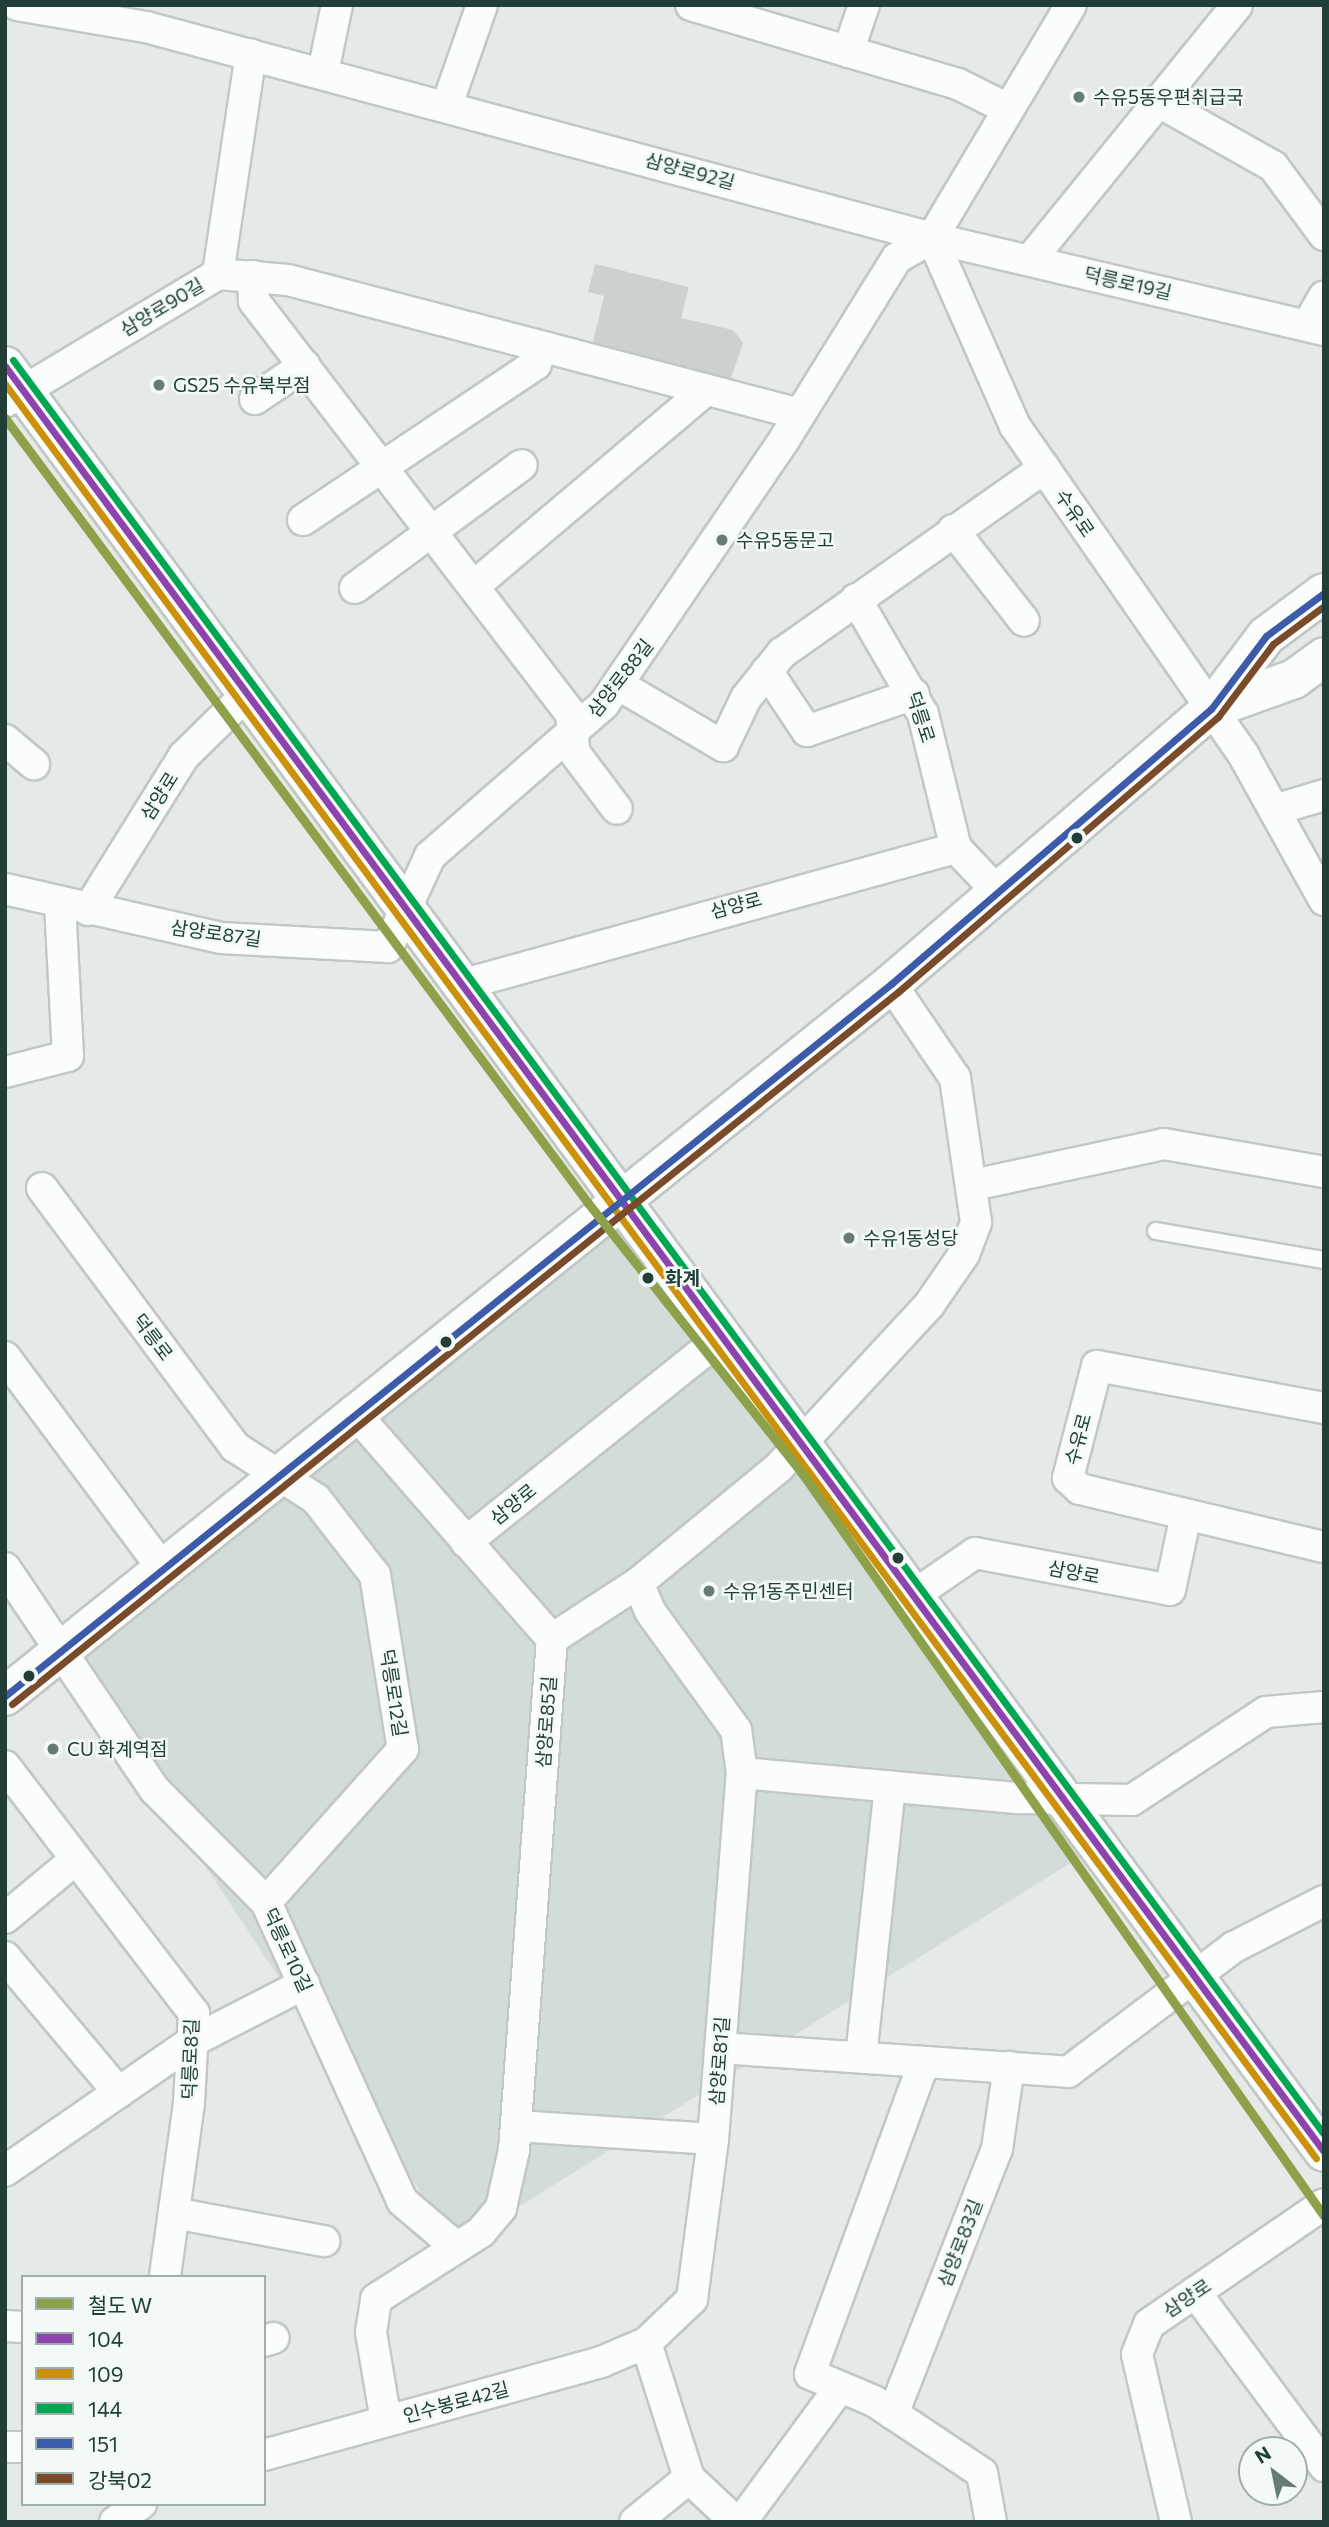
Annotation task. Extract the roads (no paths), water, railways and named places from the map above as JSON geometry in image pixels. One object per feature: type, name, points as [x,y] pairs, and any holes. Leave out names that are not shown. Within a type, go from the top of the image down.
[{"type":"main road","points":[[11,386],[247,694],[618,1200],[802,1437],[1059,1797],[1324,2152]]},
{"type":"main road","points":[[5,1696],[353,1411],[891,984],[1210,709],[1266,636],[1324,593]]},
{"type":"main road","points":[[1210,709],[1294,679],[1324,657]]},
{"type":"street","name":"삼양로92길","points":[[17,5],[145,16],[251,54],[932,238]]},
{"type":"street","points":[[323,72],[337,5]]},
{"type":"street","points":[[447,105],[482,5]]},
{"type":"street","points":[[848,52],[864,5]]},
{"type":"street","points":[[932,238],[1006,108],[1072,5]]},
{"type":"street","points":[[1030,260],[1237,5]]},
{"type":"street","points":[[698,6],[958,84],[1006,108]]},
{"type":"street","name":"삼양로90길","points":[[11,386],[218,274],[251,54]]},
{"type":"street","points":[[1157,101],[1273,166],[1324,235]]},
{"type":"street","name":"덕릉로19길","points":[[932,238],[1315,328]]},
{"type":"street","name":"삼양로88길","points":[[404,908],[430,856],[573,733],[619,685],[800,414],[897,258],[932,238]]},
{"type":"street","name":"수유로","points":[[932,238],[1015,426],[1210,709],[1274,810],[1324,900]]},
{"type":"street","points":[[218,274],[253,276],[800,414]]},
{"type":"street","points":[[253,276],[254,301],[383,465],[571,714],[573,752],[617,809]]},
{"type":"street","points":[[1315,328],[1324,297]]},
{"type":"street","points":[[303,520],[536,364],[541,347]]},
{"type":"street","points":[[255,399],[304,365]]},
{"type":"street","points":[[474,586],[706,390]]},
{"type":"street","points":[[355,588],[522,465]]},
{"type":"street","points":[[619,685],[723,746],[767,671],[782,653],[1044,468]]},
{"type":"street","points":[[953,530],[1024,621]]},
{"type":"street","name":"덕릉로","points":[[856,599],[914,694],[956,849]]},
{"type":"street","points":[[767,671],[807,731],[914,694]]},
{"type":"street","name":"삼양로","points":[[74,907],[184,755],[247,694]]},
{"type":"street","points":[[5,740],[34,764]]},
{"type":"street","points":[[1274,810],[1324,796]]},
{"type":"street","points":[[956,849],[997,891]]},
{"type":"street","name":"삼양로","points":[[461,985],[956,849]]},
{"type":"street","name":"삼양로87길","points":[[5,888],[74,907],[221,938],[388,947],[404,908]]},
{"type":"street","points":[[5,1072],[68,1056],[74,907]]},
{"type":"street","points":[[353,1411],[552,1639],[638,1583],[779,1467],[802,1437],[929,1305],[964,1254],[976,1222],[973,1185],[955,1078],[891,984]]},
{"type":"street","points":[[973,1185],[1164,1144],[1324,1172]]},
{"type":"street","name":"덕릉로","points":[[41,1188],[235,1447],[276,1475]]},
{"type":"street","name":"삼양로","points":[[466,1542],[724,1335]]},
{"type":"street","points":[[5,1357],[163,1569]]},
{"type":"street","name":"수유로","points":[[1324,1408],[1097,1366],[1068,1478],[1080,1489],[1324,1548]]},
{"type":"street","name":"덕릉로12길","points":[[266,1902],[403,1749],[375,1575],[316,1499],[276,1475]]},
{"type":"street","name":"삼양로","points":[[914,1595],[975,1553],[1170,1590],[1186,1514]]},
{"type":"street","name":"덕릉로10길","points":[[5,1568],[155,1790],[266,1902],[402,2201],[448,2240]]},
{"type":"street","name":"삼양로81길","points":[[638,1583],[650,1611],[737,1730],[742,1773],[713,2139],[692,2299],[646,2343]]},
{"type":"street","name":"삼양로85길","points":[[386,2421],[371,2332],[376,2299],[481,2232],[501,2208],[517,2126],[552,1639]]},
{"type":"street","points":[[742,1773],[890,1787],[1132,1800],[1266,1712],[1324,1707]]},
{"type":"street","name":"덕릉로8길","points":[[5,1766],[194,2012],[193,2041],[165,2275]]},
{"type":"street","points":[[861,2057],[890,1787]]},
{"type":"street","points":[[5,1918],[76,1859]]},
{"type":"street","points":[[720,2048],[1068,2072],[1195,1979],[1234,1947],[1324,1900]]},
{"type":"street","points":[[5,1957],[119,2092]]},
{"type":"street","points":[[9,2160],[119,2092],[193,2041],[304,1984]]},
{"type":"street","points":[[924,2062],[810,2374],[893,2414],[982,2473],[991,2522]]},
{"type":"street","name":"삼양로83길","points":[[893,2414],[997,2149],[1009,2067]]},
{"type":"street","points":[[517,2126],[713,2139]]},
{"type":"street","name":"삼양로","points":[[1176,2522],[1137,2354],[1149,2324],[1324,2204]]},
{"type":"street","points":[[174,2213],[324,2241]]},
{"type":"street","points":[[1195,2292],[1324,2466]]},
{"type":"street","points":[[646,2343],[689,2478],[738,2522],[840,2387]]},
{"type":"street","name":"인수봉로42길","points":[[266,2454],[601,2362],[646,2343]]},
{"type":"street","points":[[635,2522],[689,2478]]},
{"type":"street","points":[[115,2522],[138,2506]]},
{"type":"lane","points":[[1156,1231],[1324,1260]]},
{"type":"rail line","name":"W","points":[[5,418],[588,1203],[802,1473],[1324,2216]]},
{"type":"place","name":"수유5동우편취급국","points":[[1079,97]]},
{"type":"place","name":"GS25 수유북부점","points":[[159,385]]},
{"type":"place","name":"수유5동문고","points":[[722,540]]},
{"type":"place","name":"수유1동성당","points":[[849,1238]]},
{"type":"place","name":"화계","points":[[648,1278]]},
{"type":"place","name":"수유1동주민센터","points":[[709,1591]]},
{"type":"place","name":"CU 화계역점","points":[[53,1749]]}]
